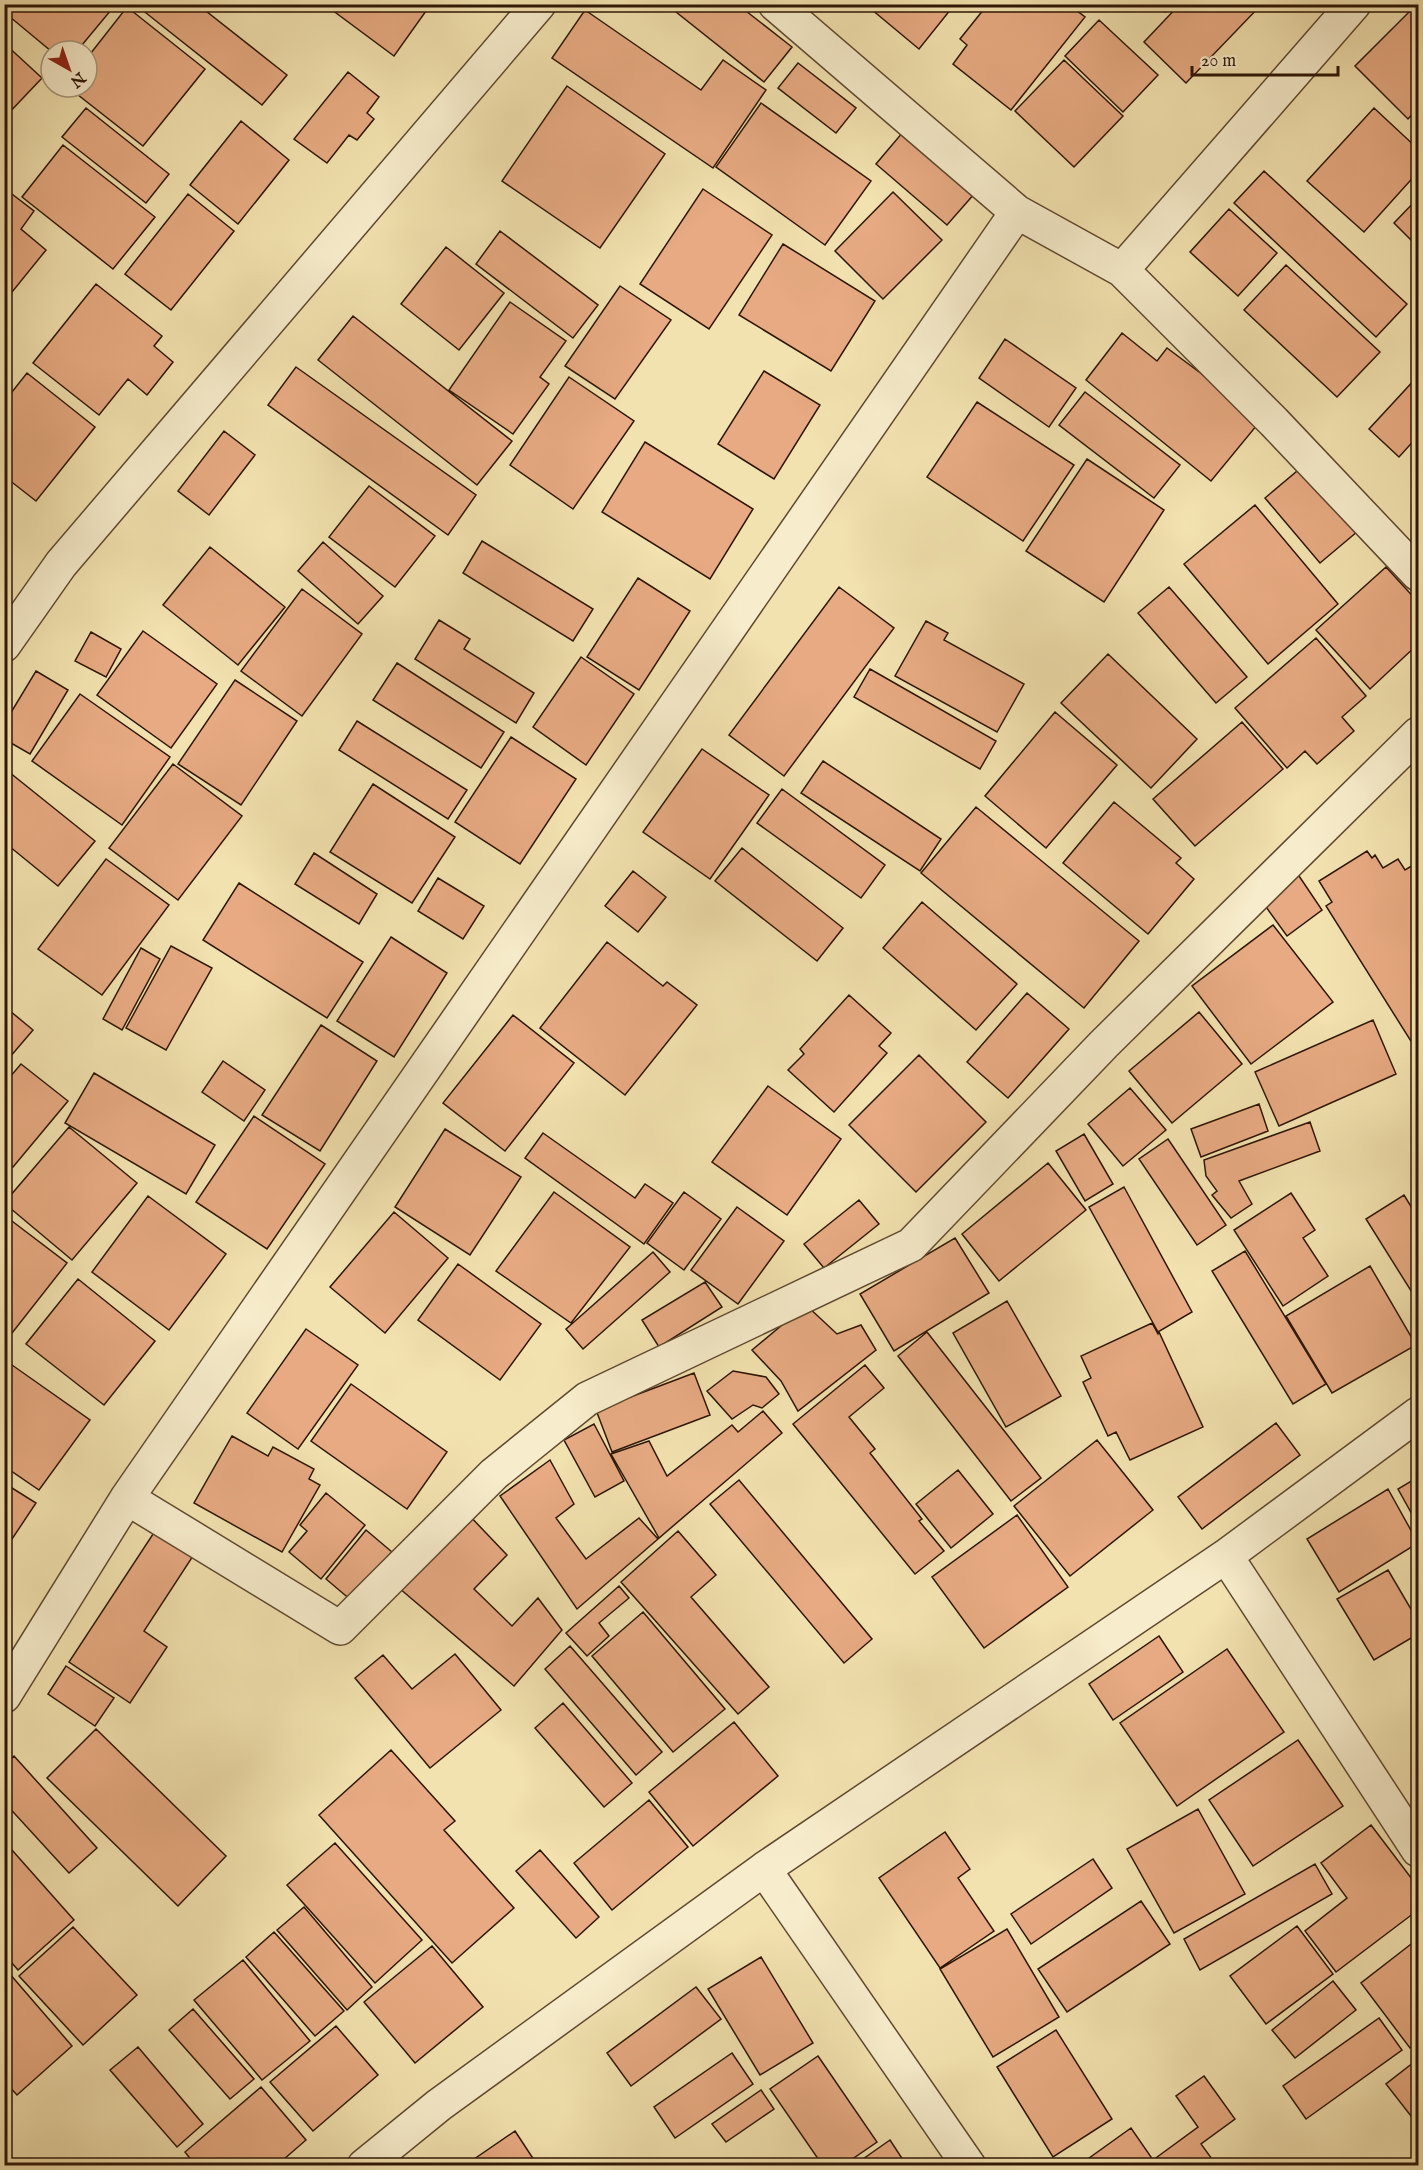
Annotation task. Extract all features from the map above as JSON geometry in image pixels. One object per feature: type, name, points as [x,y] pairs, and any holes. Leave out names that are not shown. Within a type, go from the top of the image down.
[{"type":"street","points":[[4,645],[61,564],[539,4]]},
{"type":"street","points":[[774,4],[1017,212],[1122,270],[1274,422],[1419,574]]},
{"type":"street","points":[[1122,270],[1354,4]]},
{"type":"street","points":[[4,1696],[127,1497],[1017,212]]},
{"type":"street","points":[[127,1497],[340,1628],[494,1474],[587,1399],[911,1245],[1104,1044],[1419,734]]},
{"type":"street","points":[[364,2166],[448,2098],[764,1869],[1226,1556],[1419,1414]]},
{"type":"street","points":[[1226,1556],[1419,1850]]},
{"type":"street","points":[[764,1869],[969,2166]]},
{"type":"building","points":[[4,4],[116,4],[87,39],[39,39],[39,41],[4,12]]},
{"type":"building","points":[[145,4],[197,4],[287,75],[262,105],[141,9]]},
{"type":"building","points":[[324,4],[431,4],[394,56]]},
{"type":"building","points":[[666,4],[737,4],[792,47],[764,82]]},
{"type":"building","points":[[865,4],[955,4],[919,49]]},
{"type":"building","points":[[988,4],[1068,4],[1085,17],[1011,110],[953,64],[967,45],[960,39]]},
{"type":"building","points":[[1157,4],[1173,4],[1165,12]]},
{"type":"building","points":[[1180,4],[1261,5],[1186,83],[1144,42]]},
{"type":"building","points":[[127,7],[205,69],[143,146],[83,99],[99,99],[99,43]]},
{"type":"building","points":[[585,10],[701,90],[723,60],[766,90],[713,168],[552,58]]},
{"type":"building","points":[[1410,11],[1418,20],[1418,108],[1408,119],[1355,66]]},
{"type":"building","points":[[1099,20],[1158,75],[1123,112],[1065,56]]},
{"type":"building","points":[[4,43],[39,75],[39,81],[4,118]]},
{"type":"building","points":[[1064,60],[1123,116],[1074,167],[1015,111]]},
{"type":"building","points":[[798,63],[856,108],[836,133],[778,88]]},
{"type":"building","points":[[348,72],[379,97],[367,113],[374,119],[357,140],[349,135],[327,163],[294,139]]},
{"type":"building","points":[[567,86],[665,154],[600,248],[502,181]]},
{"type":"building","points":[[761,103],[871,181],[825,245],[716,167]]},
{"type":"building","points":[[86,108],[169,174],[146,203],[62,137]]},
{"type":"building","points":[[1374,108],[1418,149],[1418,172],[1364,232],[1307,181]]},
{"type":"building","points":[[241,121],[289,160],[238,224],[190,185]]},
{"type":"building","points":[[903,132],[975,193],[947,225],[876,164]]},
{"type":"building","points":[[63,145],[155,217],[113,269],[22,197]]},
{"type":"building","points":[[1264,171],[1407,304],[1376,337],[1234,203]]},
{"type":"building","points":[[4,188],[34,211],[21,229],[46,250],[4,302]]},
{"type":"building","points":[[703,189],[772,235],[709,329],[640,284]]},
{"type":"building","points":[[893,192],[942,240],[883,299],[835,251]]},
{"type":"building","points":[[188,194],[234,231],[171,310],[125,274]]},
{"type":"building","points":[[1418,198],[1418,247],[1394,223]]},
{"type":"building","points":[[1229,209],[1277,253],[1238,296],[1190,252]]},
{"type":"building","points":[[500,231],[598,305],[573,338],[476,264]]},
{"type":"building","points":[[783,244],[875,301],[831,371],[739,315]]},
{"type":"building","points":[[446,247],[504,293],[459,350],[401,304]]},
{"type":"building","points":[[1286,265],[1380,352],[1337,397],[1244,310]]},
{"type":"building","points":[[96,284],[162,336],[154,346],[173,362],[147,395],[128,379],[99,415],[33,363]]},
{"type":"building","points":[[620,286],[671,320],[615,399],[565,366]]},
{"type":"building","points":[[510,302],[566,341],[540,377],[549,384],[513,434],[449,390]]},
{"type":"building","points":[[353,316],[512,441],[477,485],[318,360]]},
{"type":"building","points":[[1122,333],[1157,361],[1167,348],[1262,419],[1211,481],[1086,380]]},
{"type":"building","points":[[1005,339],[1076,388],[1049,427],[979,378]]},
{"type":"building","points":[[296,367],[476,495],[448,535],[268,405]]},
{"type":"building","points":[[764,371],[820,405],[774,479],[718,444]]},
{"type":"building","points":[[27,373],[95,427],[36,501],[4,476],[4,402]]},
{"type":"building","points":[[1418,376],[1418,436],[1399,457],[1369,429]]},
{"type":"building","points":[[569,377],[634,421],[573,509],[510,465]]},
{"type":"building","points":[[1085,392],[1180,465],[1154,498],[1059,425]]},
{"type":"building","points":[[977,402],[1074,465],[1023,541],[927,477]]},
{"type":"building","points":[[224,431],[255,455],[209,515],[178,491]]},
{"type":"building","points":[[645,442],[753,509],[710,579],[602,512]]},
{"type":"building","points":[[1087,459],[1164,510],[1104,602],[1026,551]]},
{"type":"building","points":[[1309,461],[1364,526],[1320,563],[1265,498]]},
{"type":"building","points":[[369,486],[435,536],[395,587],[329,537]]},
{"type":"building","points":[[1255,505],[1338,604],[1268,664],[1184,564]]},
{"type":"building","points":[[482,541],[593,609],[573,641],[463,573]]},
{"type":"building","points":[[323,542],[383,596],[358,624],[298,571]]},
{"type":"building","points":[[210,547],[285,607],[238,665],[163,605]]},
{"type":"building","points":[[1386,567],[1418,602],[1418,644],[1370,689],[1316,630]]},
{"type":"building","points":[[638,578],[690,611],[639,690],[587,657]]},
{"type":"building","points":[[839,587],[894,628],[784,776],[729,735]]},
{"type":"building","points":[[1169,587],[1247,677],[1216,703],[1138,613]]},
{"type":"building","points":[[302,589],[362,634],[302,716],[241,671]]},
{"type":"building","points":[[439,620],[470,639],[464,649],[534,693],[516,723],[415,659]]},
{"type":"building","points":[[926,621],[948,633],[944,640],[1024,684],[997,732],[895,676]]},
{"type":"building","points":[[143,631],[217,684],[171,748],[97,695]]},
{"type":"building","points":[[91,632],[121,649],[106,677],[75,661]]},
{"type":"building","points":[[1316,638],[1366,696],[1342,717],[1354,731],[1317,764],[1305,751],[1287,768],[1235,708]]},
{"type":"building","points":[[1108,654],[1197,739],[1151,788],[1061,703]]},
{"type":"building","points":[[581,657],[634,694],[586,765],[533,727]]},
{"type":"building","points":[[397,663],[504,732],[481,768],[373,700]]},
{"type":"building","points":[[870,669],[996,741],[980,769],[854,697]]},
{"type":"building","points":[[36,671],[68,690],[30,754],[4,739],[4,724]]},
{"type":"building","points":[[235,680],[297,721],[241,805],[178,764]]},
{"type":"building","points":[[80,694],[170,757],[122,825],[32,761]]},
{"type":"building","points":[[1055,712],[1117,765],[1046,848],[985,796]]},
{"type":"building","points":[[357,721],[467,790],[448,819],[339,750]]},
{"type":"building","points":[[1242,722],[1283,769],[1195,846],[1153,799]]},
{"type":"building","points":[[511,737],[576,779],[520,864],[455,822]]},
{"type":"building","points":[[702,749],[769,795],[710,879],[643,832]]},
{"type":"building","points":[[823,761],[941,839],[920,871],[801,793]]},
{"type":"building","points":[[173,764],[242,816],[178,900],[109,848]]},
{"type":"building","points":[[4,768],[95,841],[58,886],[4,842]]},
{"type":"building","points":[[373,784],[455,837],[412,903],[330,852]]},
{"type":"building","points":[[782,789],[885,865],[861,898],[757,823]]},
{"type":"building","points":[[1114,802],[1181,858],[1176,863],[1194,879],[1148,934],[1063,863]]},
{"type":"building","points":[[976,807],[1139,941],[1084,1008],[921,873]]},
{"type":"building","points":[[742,848],[843,928],[817,961],[715,881]]},
{"type":"building","points":[[1367,851],[1372,858],[1375,855],[1383,868],[1398,859],[1405,870],[1418,862],[1418,1043],[1414,1046],[1326,906],[1332,902],[1319,881]]},
{"type":"building","points":[[314,853],[377,894],[359,924],[295,884]]},
{"type":"building","points":[[106,859],[169,905],[102,995],[38,949]]},
{"type":"building","points":[[633,871],[666,897],[638,932],[605,906]]},
{"type":"building","points":[[1297,873],[1322,910],[1287,936],[1261,900]]},
{"type":"building","points":[[438,878],[484,906],[463,939],[418,911]]},
{"type":"building","points":[[239,883],[363,962],[327,1018],[203,940]]},
{"type":"building","points":[[922,902],[1017,984],[976,1030],[883,948]]},
{"type":"building","points":[[1273,925],[1333,1002],[1251,1064],[1192,986]]},
{"type":"building","points":[[391,937],[447,973],[394,1057],[337,1021]]},
{"type":"building","points":[[607,942],[663,986],[667,982],[697,1005],[625,1095],[540,1028]]},
{"type":"building","points":[[171,946],[212,968],[166,1050],[126,1028]]},
{"type":"building","points":[[141,948],[160,959],[122,1030],[103,1019]]},
{"type":"building","points":[[1027,993],[1069,1029],[1008,1098],[967,1062]]},
{"type":"building","points":[[849,995],[891,1033],[879,1046],[887,1053],[834,1112],[788,1070],[804,1054],[800,1049]]},
{"type":"building","points":[[4,1006],[33,1030],[10,1057],[4,1052]]},
{"type":"building","points":[[1199,1012],[1242,1064],[1172,1123],[1129,1071]]},
{"type":"building","points":[[513,1015],[574,1063],[505,1151],[443,1103]]},
{"type":"building","points":[[1373,1020],[1396,1074],[1279,1126],[1255,1072]]},
{"type":"building","points":[[321,1025],[377,1061],[320,1151],[262,1115]]},
{"type":"building","points":[[919,1055],[986,1122],[916,1192],[849,1125]]},
{"type":"building","points":[[223,1061],[265,1090],[244,1121],[202,1092]]},
{"type":"building","points":[[21,1064],[68,1101],[13,1167],[4,1161],[4,1084]]},
{"type":"building","points":[[94,1073],[215,1145],[186,1194],[65,1123]]},
{"type":"building","points":[[768,1086],[841,1139],[787,1215],[712,1162]]},
{"type":"building","points":[[1130,1088],[1166,1130],[1123,1166],[1088,1124]]},
{"type":"building","points":[[1259,1104],[1268,1131],[1201,1157],[1191,1129]]},
{"type":"building","points":[[254,1116],[325,1164],[267,1249],[196,1202]]},
{"type":"building","points":[[1310,1122],[1320,1151],[1239,1181],[1252,1204],[1231,1218],[1212,1195],[1217,1191],[1206,1176],[1204,1160]]},
{"type":"building","points":[[69,1127],[137,1183],[72,1260],[4,1203]]},
{"type":"building","points":[[445,1129],[521,1177],[470,1255],[395,1207]]},
{"type":"building","points":[[543,1133],[635,1198],[645,1184],[673,1203],[644,1244],[525,1158]]},
{"type":"building","points":[[1084,1134],[1113,1184],[1085,1201],[1056,1151]]},
{"type":"building","points":[[1168,1139],[1226,1225],[1197,1245],[1139,1159]]},
{"type":"building","points":[[1048,1163],[1086,1210],[999,1281],[962,1234]]},
{"type":"building","points":[[1124,1187],[1192,1312],[1158,1332],[1089,1207]]},
{"type":"building","points":[[554,1192],[630,1247],[571,1323],[496,1271]]},
{"type":"building","points":[[684,1192],[721,1219],[684,1270],[647,1243]]},
{"type":"building","points":[[1291,1193],[1315,1230],[1303,1238],[1328,1276],[1283,1306],[1234,1230]]},
{"type":"building","points":[[1404,1195],[1418,1218],[1418,1302],[1366,1219]]},
{"type":"building","points":[[148,1196],[226,1254],[169,1330],[92,1272]]},
{"type":"building","points":[[859,1200],[879,1224],[824,1268],[804,1244]]},
{"type":"building","points":[[737,1207],[784,1241],[738,1304],[691,1270]]},
{"type":"building","points":[[394,1212],[448,1258],[385,1333],[330,1287]]},
{"type":"building","points":[[4,1215],[67,1263],[5,1342],[4,1342]]},
{"type":"building","points":[[955,1238],[989,1293],[894,1351],[860,1294]]},
{"type":"building","points":[[1245,1251],[1326,1384],[1293,1404],[1212,1271]]},
{"type":"building","points":[[653,1252],[670,1272],[583,1349],[566,1329]]},
{"type":"building","points":[[458,1264],[541,1324],[500,1380],[418,1320]]},
{"type":"building","points":[[1370,1266],[1416,1345],[1332,1393],[1286,1316]]},
{"type":"building","points":[[78,1279],[155,1341],[104,1405],[26,1344]]},
{"type":"building","points":[[705,1282],[722,1307],[659,1347],[642,1320]]},
{"type":"building","points":[[1007,1301],[1061,1396],[1006,1427],[953,1333]]},
{"type":"building","points":[[806,1305],[837,1334],[861,1325],[876,1350],[798,1411],[781,1381],[752,1350]]},
{"type":"building","points":[[1152,1323],[1158,1334],[1159,1332],[1203,1427],[1130,1460],[1116,1432],[1108,1436],[1083,1382],[1091,1378],[1081,1356]]},
{"type":"building","points":[[306,1329],[358,1365],[298,1449],[247,1413]]},
{"type":"building","points":[[927,1332],[1041,1478],[1011,1501],[898,1356]]},
{"type":"building","points":[[12,1365],[90,1420],[39,1490],[4,1466],[4,1376]]},
{"type":"building","points":[[865,1365],[884,1388],[849,1417],[875,1449],[870,1453],[922,1519],[919,1521],[944,1551],[915,1574],[793,1424]]},
{"type":"building","points":[[733,1371],[766,1377],[779,1394],[762,1408],[753,1405],[732,1419],[707,1391]]},
{"type":"building","points":[[694,1373],[710,1415],[612,1452],[596,1410]]},
{"type":"building","points":[[351,1384],[447,1452],[407,1509],[311,1441]]},
{"type":"building","points":[[763,1411],[782,1433],[659,1538],[611,1454],[649,1441],[667,1476],[732,1425],[738,1432]]},
{"type":"building","points":[[1276,1423],[1300,1455],[1202,1529],[1178,1497]]},
{"type":"building","points":[[594,1424],[624,1481],[595,1497],[564,1440]]},
{"type":"building","points":[[232,1436],[268,1456],[273,1447],[314,1469],[309,1479],[320,1485],[282,1552],[194,1503]]},
{"type":"building","points":[[1097,1440],[1153,1510],[1070,1576],[1014,1506]]},
{"type":"building","points":[[550,1460],[574,1504],[556,1518],[586,1559],[639,1518],[658,1539],[577,1609],[500,1496]]},
{"type":"building","points":[[958,1470],[993,1514],[951,1548],[916,1504]]},
{"type":"building","points":[[1418,1477],[1418,1525],[1398,1489]]},
{"type":"building","points":[[739,1480],[872,1639],[844,1663],[710,1504]]},
{"type":"building","points":[[4,1483],[36,1503],[4,1551]]},
{"type":"building","points":[[1388,1489],[1418,1543],[1339,1592],[1307,1539]]},
{"type":"building","points":[[326,1493],[365,1525],[321,1579],[289,1552],[307,1531],[300,1525]]},
{"type":"building","points":[[466,1512],[507,1555],[474,1589],[512,1626],[538,1598],[562,1630],[514,1686],[392,1582]]},
{"type":"building","points":[[1017,1515],[1068,1587],[984,1648],[932,1577]]},
{"type":"building","points":[[366,1530],[392,1552],[352,1601],[326,1579]]},
{"type":"building","points":[[155,1531],[193,1556],[144,1631],[167,1647],[130,1703],[69,1662]]},
{"type":"building","points":[[678,1531],[716,1575],[691,1597],[769,1687],[738,1714],[621,1582]]},
{"type":"building","points":[[1388,1570],[1418,1621],[1418,1634],[1374,1660],[1337,1599]]},
{"type":"building","points":[[619,1586],[629,1598],[599,1623],[609,1636],[587,1656],[566,1633]]},
{"type":"building","points":[[643,1612],[725,1709],[673,1752],[592,1656]]},
{"type":"building","points":[[1159,1636],[1183,1672],[1113,1720],[1089,1684]]},
{"type":"building","points":[[570,1646],[662,1752],[636,1775],[545,1669]]},
{"type":"building","points":[[1227,1649],[1284,1732],[1177,1806],[1120,1723]]},
{"type":"building","points":[[455,1654],[501,1710],[430,1768],[355,1678],[383,1655],[412,1689]]},
{"type":"building","points":[[66,1666],[114,1698],[95,1726],[48,1694]]},
{"type":"building","points":[[563,1703],[632,1783],[604,1807],[535,1728]]},
{"type":"building","points":[[734,1722],[778,1776],[693,1846],[649,1792]]},
{"type":"building","points":[[96,1729],[226,1856],[178,1906],[47,1778]]},
{"type":"building","points":[[1298,1740],[1343,1806],[1253,1866],[1209,1800]]},
{"type":"building","points":[[391,1750],[455,1821],[444,1830],[514,1908],[452,1963],[319,1815]]},
{"type":"building","points":[[14,1756],[97,1848],[69,1873],[4,1802],[4,1765]]},
{"type":"building","points":[[649,1800],[688,1847],[612,1910],[574,1863]]},
{"type":"building","points":[[1198,1809],[1245,1894],[1174,1933],[1127,1849]]},
{"type":"building","points":[[1371,1825],[1418,1887],[1418,1910],[1336,1972],[1305,1931],[1347,1898],[1321,1863]]},
{"type":"building","points":[[945,1832],[970,1869],[958,1878],[994,1931],[940,1968],[879,1878]]},
{"type":"building","points":[[4,1841],[74,1920],[18,1970],[4,1954]]},
{"type":"building","points":[[335,1843],[422,1940],[375,1983],[287,1885]]},
{"type":"building","points":[[540,1850],[599,1917],[576,1938],[516,1871]]},
{"type":"building","points":[[1093,1859],[1112,1888],[1031,1944],[1011,1914]]},
{"type":"building","points":[[1315,1864],[1332,1894],[1200,1970],[1184,1939]]},
{"type":"building","points":[[1141,1901],[1170,1944],[1067,2012],[1038,1969]]},
{"type":"building","points":[[304,1907],[372,1987],[347,2010],[277,1930]]},
{"type":"building","points":[[1297,1926],[1333,1974],[1266,2024],[1230,1976]]},
{"type":"building","points":[[73,1927],[137,1995],[83,2045],[19,1976]]},
{"type":"building","points":[[1007,1929],[1059,2017],[993,2057],[940,1969]]},
{"type":"building","points":[[274,1932],[344,2011],[315,2036],[246,1957]]},
{"type":"building","points":[[1415,1941],[1418,1946],[1418,2041],[1410,2048],[1361,1983]]},
{"type":"building","points":[[432,1946],[483,2007],[415,2063],[364,2002]]},
{"type":"building","points":[[761,1957],[813,2043],[760,2075],[708,1989]]},
{"type":"building","points":[[243,1960],[310,2041],[262,2080],[194,2000]]},
{"type":"building","points":[[9,1973],[72,2046],[17,2095],[4,2081],[4,1977]]},
{"type":"building","points":[[1333,1981],[1356,2010],[1295,2058],[1272,2030]]},
{"type":"building","points":[[696,1987],[721,2019],[631,2086],[607,2053]]},
{"type":"building","points":[[193,2009],[254,2079],[230,2099],[169,2030]]},
{"type":"building","points":[[1379,2018],[1402,2050],[1306,2119],[1283,2086]]},
{"type":"building","points":[[336,2026],[378,2075],[313,2131],[270,2082]]},
{"type":"building","points":[[1056,2030],[1112,2119],[1053,2157],[997,2067]]},
{"type":"building","points":[[138,2047],[203,2124],[177,2147],[110,2070]]},
{"type":"building","points":[[732,2053],[753,2084],[675,2138],[654,2107]]},
{"type":"building","points":[[818,2056],[877,2142],[842,2166],[823,2166],[770,2089]]},
{"type":"building","points":[[1418,2059],[1418,2125],[1386,2084]]},
{"type":"building","points":[[1204,2076],[1235,2119],[1201,2144],[1217,2166],[1078,2166],[1131,2128],[1153,2160],[1198,2127],[1176,2096]]},
{"type":"building","points":[[261,2087],[306,2140],[276,2166],[196,2166],[185,2152]]},
{"type":"building","points":[[761,2090],[774,2109],[726,2142],[712,2124]]},
{"type":"building","points":[[515,2131],[538,2166],[464,2166]]},
{"type":"building","points":[[890,2140],[907,2166],[853,2166]]}]
